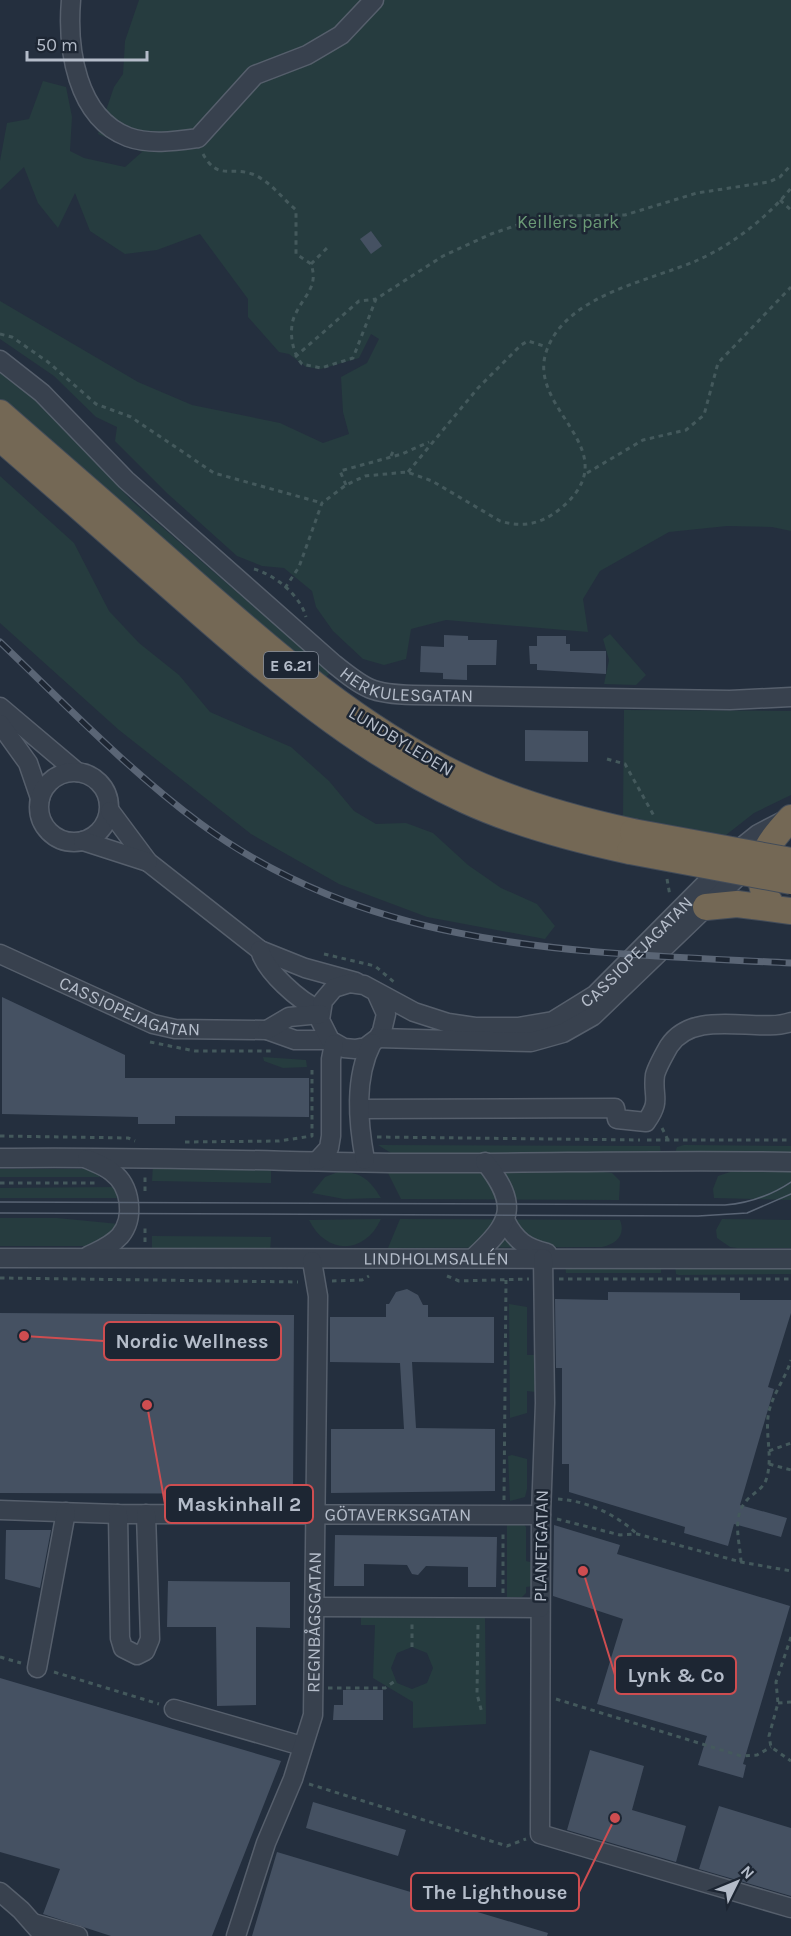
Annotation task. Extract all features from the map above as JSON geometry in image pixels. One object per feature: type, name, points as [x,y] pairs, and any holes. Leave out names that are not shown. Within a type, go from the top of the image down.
[{"type":"highway","name":"LUNDBYLEDEN","points":[[0,413],[260,640],[371,727],[458,776],[631,842],[791,881]]},
{"type":"highway","name":"LUNDBYLEDEN","points":[[0,438],[251,658],[361,743],[417,776],[496,814],[582,841],[631,842],[791,861]]},
{"type":"highway","points":[[781,909],[762,891],[759,881],[765,853],[773,838],[791,818]]},
{"type":"highway","points":[[706,907],[737,904],[781,909]]},
{"type":"street","points":[[71,0],[74,60],[90,105],[109,126],[129,137],[153,142],[198,138],[255,75],[307,55],[341,35],[374,0]]},
{"type":"street","name":"HERKULESGATAN","points":[[0,360],[42,393],[143,494],[334,664],[367,689],[386,694],[404,695],[730,700],[791,697]]},
{"type":"street","points":[[0,707],[77,772],[99,782],[108,797],[110,811],[148,862],[260,950],[263,963],[307,1005],[320,1012]]},
{"type":"street","points":[[0,724],[28,763],[40,798],[40,816],[49,832],[65,841],[83,841],[129,858],[148,862]]},
{"type":"street","points":[[40,798],[49,782],[56,777],[77,772]]},
{"type":"street","points":[[83,841],[101,830],[110,811]]},
{"type":"street","name":"CASSIOPEJAGATAN","points":[[0,954],[153,1023],[175,1029],[267,1030],[295,1040],[332,1042],[355,1049],[375,1041],[475,1027],[538,1025],[567,1014],[595,995],[743,846],[775,823],[791,818]]},
{"type":"street","name":"CASSIOPEJAGATAN","points":[[260,950],[305,968],[357,983],[447,1031],[531,1042],[546,1039],[578,1026],[593,1016],[765,853],[791,838]]},
{"type":"street","points":[[318,1160],[328,1148],[331,1136],[332,1042],[321,1026],[320,1012],[328,994],[334,988],[357,983]]},
{"type":"street","points":[[365,1160],[361,1137],[360,1076],[364,1060],[382,1031],[386,1014],[376,992]]},
{"type":"street","name":"CASSIOPEJAGATAN","points":[[267,1030],[289,1017],[320,1012]]},
{"type":"street","points":[[360,1109],[615,1108],[616,1119],[646,1122],[656,1108],[656,1073],[670,1045],[684,1032],[702,1026],[791,1022]]},
{"type":"street","points":[[83,1157],[114,1173],[122,1183]]},
{"type":"street","points":[[0,1158],[485,1162],[668,1159],[791,1162]]},
{"type":"street","points":[[485,1162],[503,1189],[506,1222],[513,1237],[528,1248],[572,1258]]},
{"type":"street","name":"LINDHOLMSALLÉN","points":[[81,1259],[108,1247],[121,1235],[127,1223],[128,1197],[122,1183]]},
{"type":"street","points":[[473,1258],[496,1237],[506,1222]]},
{"type":"street","points":[[0,1270],[8,1258]]},
{"type":"street","name":"LINDHOLMSALLÉN","points":[[8,1258],[312,1261],[473,1258],[791,1259]]},
{"type":"street","name":"PLANETGATAN","points":[[540,1834],[541,1515],[545,1403],[543,1258]]},
{"type":"street","name":"REGNBÅGSGATAN","points":[[316,1288],[334,1259]]},
{"type":"street","name":"REGNBÅGSGATAN","points":[[236,1936],[266,1843],[293,1779],[313,1715],[317,1514],[316,1288],[312,1261]]},
{"type":"street","name":"GÖTAVERKSGATAN","points":[[0,1510],[118,1514],[541,1515]]},
{"type":"street","points":[[37,1668],[66,1512]]},
{"type":"street","points":[[118,1514],[120,1638],[123,1648],[137,1655],[145,1651],[150,1638],[146,1514]]},
{"type":"street","points":[[316,1607],[356,1616],[478,1608],[540,1608]]},
{"type":"street","points":[[174,1709],[302,1746]]},
{"type":"street","points":[[540,1834],[791,1908]]},
{"type":"street","points":[[1,1894],[39,1929],[78,1936]]},
{"type":"path","points":[[203,154],[209,164],[217,170],[251,174],[269,185],[296,210],[296,254],[311,264],[315,275],[311,291],[294,316],[293,351],[296,357],[310,368],[321,368],[353,358],[376,298]]},
{"type":"path","points":[[296,357],[359,301],[376,298],[443,256],[491,234],[532,220],[566,216],[625,215],[697,193],[769,182],[780,177],[791,165]]},
{"type":"path","points":[[586,473],[582,450],[552,398],[546,381],[544,361],[548,347],[560,327],[579,309],[700,259],[741,234],[791,188]]},
{"type":"path","points":[[780,200],[791,210]]},
{"type":"path","points":[[311,264],[329,246]]},
{"type":"path","points":[[285,588],[298,567],[322,503],[346,485],[365,476],[407,472],[432,481],[500,521],[513,525],[531,524],[548,519],[568,502],[586,473],[644,440],[686,430],[704,415],[718,363],[791,286]]},
{"type":"path","points":[[0,334],[12,338],[48,362],[96,404],[131,417],[214,473],[322,503]]},
{"type":"path","points":[[407,472],[431,441],[521,345],[528,341],[548,347]]},
{"type":"path","points":[[346,485],[340,471],[402,454],[431,441]]},
{"type":"path","points":[[391,456],[394,448]]},
{"type":"path","points":[[252,569],[269,574],[285,588],[303,605],[311,624]]},
{"type":"path","points":[[663,904],[676,892]]},
{"type":"path","points":[[305,968],[311,956],[319,954],[361,961],[386,973],[399,986]]},
{"type":"path","points":[[295,1040],[302,1050],[309,1052],[312,1057],[312,1136]]},
{"type":"path","points":[[0,1136],[128,1138]]},
{"type":"path","points":[[279,1141],[312,1136],[331,1136]]},
{"type":"path","points":[[361,1137],[791,1140]]},
{"type":"path","points":[[0,1183],[145,1182]]},
{"type":"path","points":[[0,1278],[316,1288]]},
{"type":"path","points":[[543,1279],[791,1279]]},
{"type":"path","points":[[503,1608],[506,1280]]},
{"type":"path","points":[[741,1562],[737,1535],[740,1512],[744,1503],[766,1482],[769,1464],[767,1425],[775,1392],[791,1360]]},
{"type":"path","points":[[769,1451],[791,1443]]},
{"type":"path","points":[[769,1464],[791,1470]]},
{"type":"path","points":[[564,1499],[598,1509],[622,1521],[637,1534]]},
{"type":"path","points":[[541,1515],[621,1535],[637,1534],[741,1562],[791,1571]]},
{"type":"path","points":[[478,1608],[476,1687],[482,1713]]},
{"type":"path","points":[[412,1620],[412,1647]]},
{"type":"path","points":[[791,1637],[789,1649],[776,1682],[778,1703],[769,1736],[771,1747],[791,1761]]},
{"type":"path","points":[[0,1657],[174,1709]]},
{"type":"path","points":[[315,1688],[385,1688],[395,1680]]},
{"type":"path","points":[[540,1694],[741,1756],[758,1755],[771,1747]]},
{"type":"path","points":[[778,1703],[791,1702]]},
{"type":"path","points":[[293,1779],[507,1846],[540,1834]]},
{"type":"green space","name":"Keillers park","points":[[139,0],[791,0],[791,531],[772,527],[727,526],[669,532],[600,571],[583,599],[588,632],[446,620],[411,629],[406,659],[384,665],[363,659],[333,631],[316,607],[312,591],[284,568],[262,566],[237,556],[168,494],[115,441],[117,427],[96,417],[54,376],[0,339],[0,301],[138,382],[192,405],[280,423],[323,443],[349,434],[343,412],[341,377],[367,363],[379,339],[371,334],[359,358],[321,369],[306,367],[289,354],[279,352],[248,317],[248,299],[200,234],[157,250],[125,254],[90,231],[75,193],[58,228],[38,203],[24,167],[0,190],[0,161],[7,123],[29,119],[43,81],[66,87],[72,117],[70,151],[84,158],[125,167],[142,152],[98,134],[114,87],[123,74],[125,41]]},
{"type":"green space","points":[[0,372],[41,404],[131,500],[330,673],[324,679],[0,401]]},
{"type":"green space","points":[[0,476],[74,543],[109,611],[139,643],[179,675],[210,712],[291,747],[329,781],[354,811],[376,824],[406,823],[433,833],[468,865],[501,888],[537,904],[555,926],[545,939],[427,917],[339,884],[251,834],[119,730],[0,623]]},
{"type":"green space","points":[[610,634],[646,675],[636,685],[604,684],[609,660],[603,639]]},
{"type":"green space","points":[[624,710],[791,711],[791,795],[754,813],[726,835],[623,816]]},
{"type":"green space","points":[[263,1057],[306,1060],[307,1067],[283,1068],[264,1061]]},
{"type":"green space","points":[[378,1145],[660,1146],[661,1154],[391,1153]]},
{"type":"green space","points":[[684,1145],[791,1146],[791,1154],[675,1153],[677,1147]]},
{"type":"green space","points":[[153,1164],[271,1164],[271,1183],[152,1181]]},
{"type":"green space","points":[[0,1169],[85,1169],[102,1174],[99,1177],[0,1177]]},
{"type":"green space","points":[[387,1171],[597,1171],[612,1173],[620,1181],[619,1200],[401,1199]]},
{"type":"green space","points":[[733,1171],[791,1171],[791,1200],[714,1198],[713,1189],[718,1176]]},
{"type":"green space","points":[[338,1172],[353,1173],[364,1178],[381,1198],[344,1199],[312,1193],[325,1177]]},
{"type":"green space","points":[[115,1187],[121,1198],[0,1198],[0,1188]]},
{"type":"green space","points":[[0,1218],[57,1218],[119,1224],[117,1230],[92,1246],[0,1246]]},
{"type":"green space","points":[[381,1219],[374,1231],[365,1239],[345,1246],[335,1245],[325,1240],[309,1220]]},
{"type":"green space","points":[[400,1219],[620,1220],[622,1230],[612,1244],[602,1247],[388,1248]]},
{"type":"green space","points":[[722,1219],[791,1220],[791,1248],[730,1247],[717,1238],[716,1230]]},
{"type":"green space","points":[[152,1236],[271,1237],[270,1252],[152,1252]]},
{"type":"green space","points":[[565,1265],[661,1265],[661,1273],[566,1273]]},
{"type":"green space","points":[[675,1265],[791,1267],[791,1274],[679,1275],[676,1274]]},
{"type":"green space","points":[[509,1304],[527,1307],[527,1355],[536,1355],[535,1392],[527,1391],[527,1413],[510,1418]]},
{"type":"green space","points":[[508,1456],[527,1459],[527,1489],[525,1497],[510,1501]]},
{"type":"green space","points":[[507,1523],[523,1523],[526,1527],[526,1561],[534,1563],[534,1586],[526,1587],[526,1593],[522,1597],[507,1597]]},
{"type":"green space","points":[[361,1610],[485,1613],[486,1724],[413,1728],[413,1702],[373,1678],[375,1625],[361,1625]],"holes":[[[412,1647],[427,1653],[433,1668],[427,1683],[412,1689],[397,1683],[391,1668],[397,1653]]]},
{"type":"building","points":[[371,231],[382,246],[371,254],[360,239]]},
{"type":"building","points":[[444,635],[468,636],[468,640],[497,640],[496,665],[467,665],[467,680],[443,679],[443,673],[420,672],[421,646],[444,647]]},
{"type":"building","points":[[537,636],[566,636],[566,644],[570,644],[570,651],[606,651],[606,674],[537,670],[537,664],[530,664],[529,646],[537,646]]},
{"type":"building","points":[[525,730],[588,731],[588,762],[525,761]]},
{"type":"building","points":[[2,997],[125,1055],[125,1078],[309,1078],[309,1117],[175,1116],[175,1124],[138,1124],[138,1117],[2,1114]]},
{"type":"building","points":[[407,1289],[418,1295],[423,1305],[428,1305],[428,1317],[494,1317],[494,1363],[412,1362],[416,1428],[495,1429],[495,1491],[331,1493],[331,1429],[404,1429],[400,1363],[330,1362],[330,1317],[386,1317],[386,1304],[389,1304],[396,1292]]},
{"type":"building","points":[[608,1292],[740,1293],[740,1300],[791,1300],[791,1313],[768,1387],[774,1389],[740,1505],[787,1518],[781,1537],[734,1524],[728,1546],[684,1533],[685,1527],[569,1492],[569,1464],[562,1464],[562,1368],[556,1368],[555,1299],[608,1300]]},
{"type":"building","points":[[0,1313],[294,1315],[293,1494],[0,1493]]},
{"type":"building","points":[[554,1525],[620,1545],[617,1554],[790,1606],[743,1764],[746,1765],[743,1778],[698,1765],[707,1736],[597,1704],[623,1619],[553,1596]]},
{"type":"building","points":[[6,1530],[51,1530],[40,1588],[5,1579]]},
{"type":"building","points":[[335,1535],[497,1537],[496,1587],[468,1587],[468,1567],[426,1566],[418,1575],[412,1574],[407,1565],[364,1564],[364,1586],[334,1586]]},
{"type":"building","points":[[168,1581],[290,1582],[290,1628],[256,1627],[256,1705],[217,1706],[216,1627],[167,1627]]},
{"type":"building","points":[[0,1678],[281,1761],[212,1936],[111,1936],[43,1914],[60,1869],[0,1852]]},
{"type":"building","points":[[343,1690],[383,1690],[383,1720],[333,1720],[334,1705],[343,1705]]},
{"type":"building","points":[[590,1750],[644,1766],[632,1810],[686,1826],[676,1862],[567,1830]]},
{"type":"building","points":[[313,1802],[406,1830],[398,1856],[306,1828]]},
{"type":"building","points":[[719,1806],[791,1828],[791,1896],[699,1869]]},
{"type":"building","points":[[277,1852],[548,1933],[547,1936],[252,1936]]},
{"type":"tram line","points":[[0,1202],[725,1205],[760,1198],[791,1182]]},
{"type":"tram line","points":[[0,1213],[698,1216],[747,1213],[791,1194]]},
{"type":"railway","points":[[0,642],[73,713],[174,804],[268,867],[338,899],[410,922],[484,938],[636,955],[791,963]]},
{"type":"place","name":"Nordic Wellness","points":[[24,1336]]},
{"type":"place","name":"Maskinhall 2","points":[[147,1405]]},
{"type":"place","name":"Lynk & Co","points":[[583,1571]]},
{"type":"place","name":"The Lighthouse","points":[[615,1818]]}]
